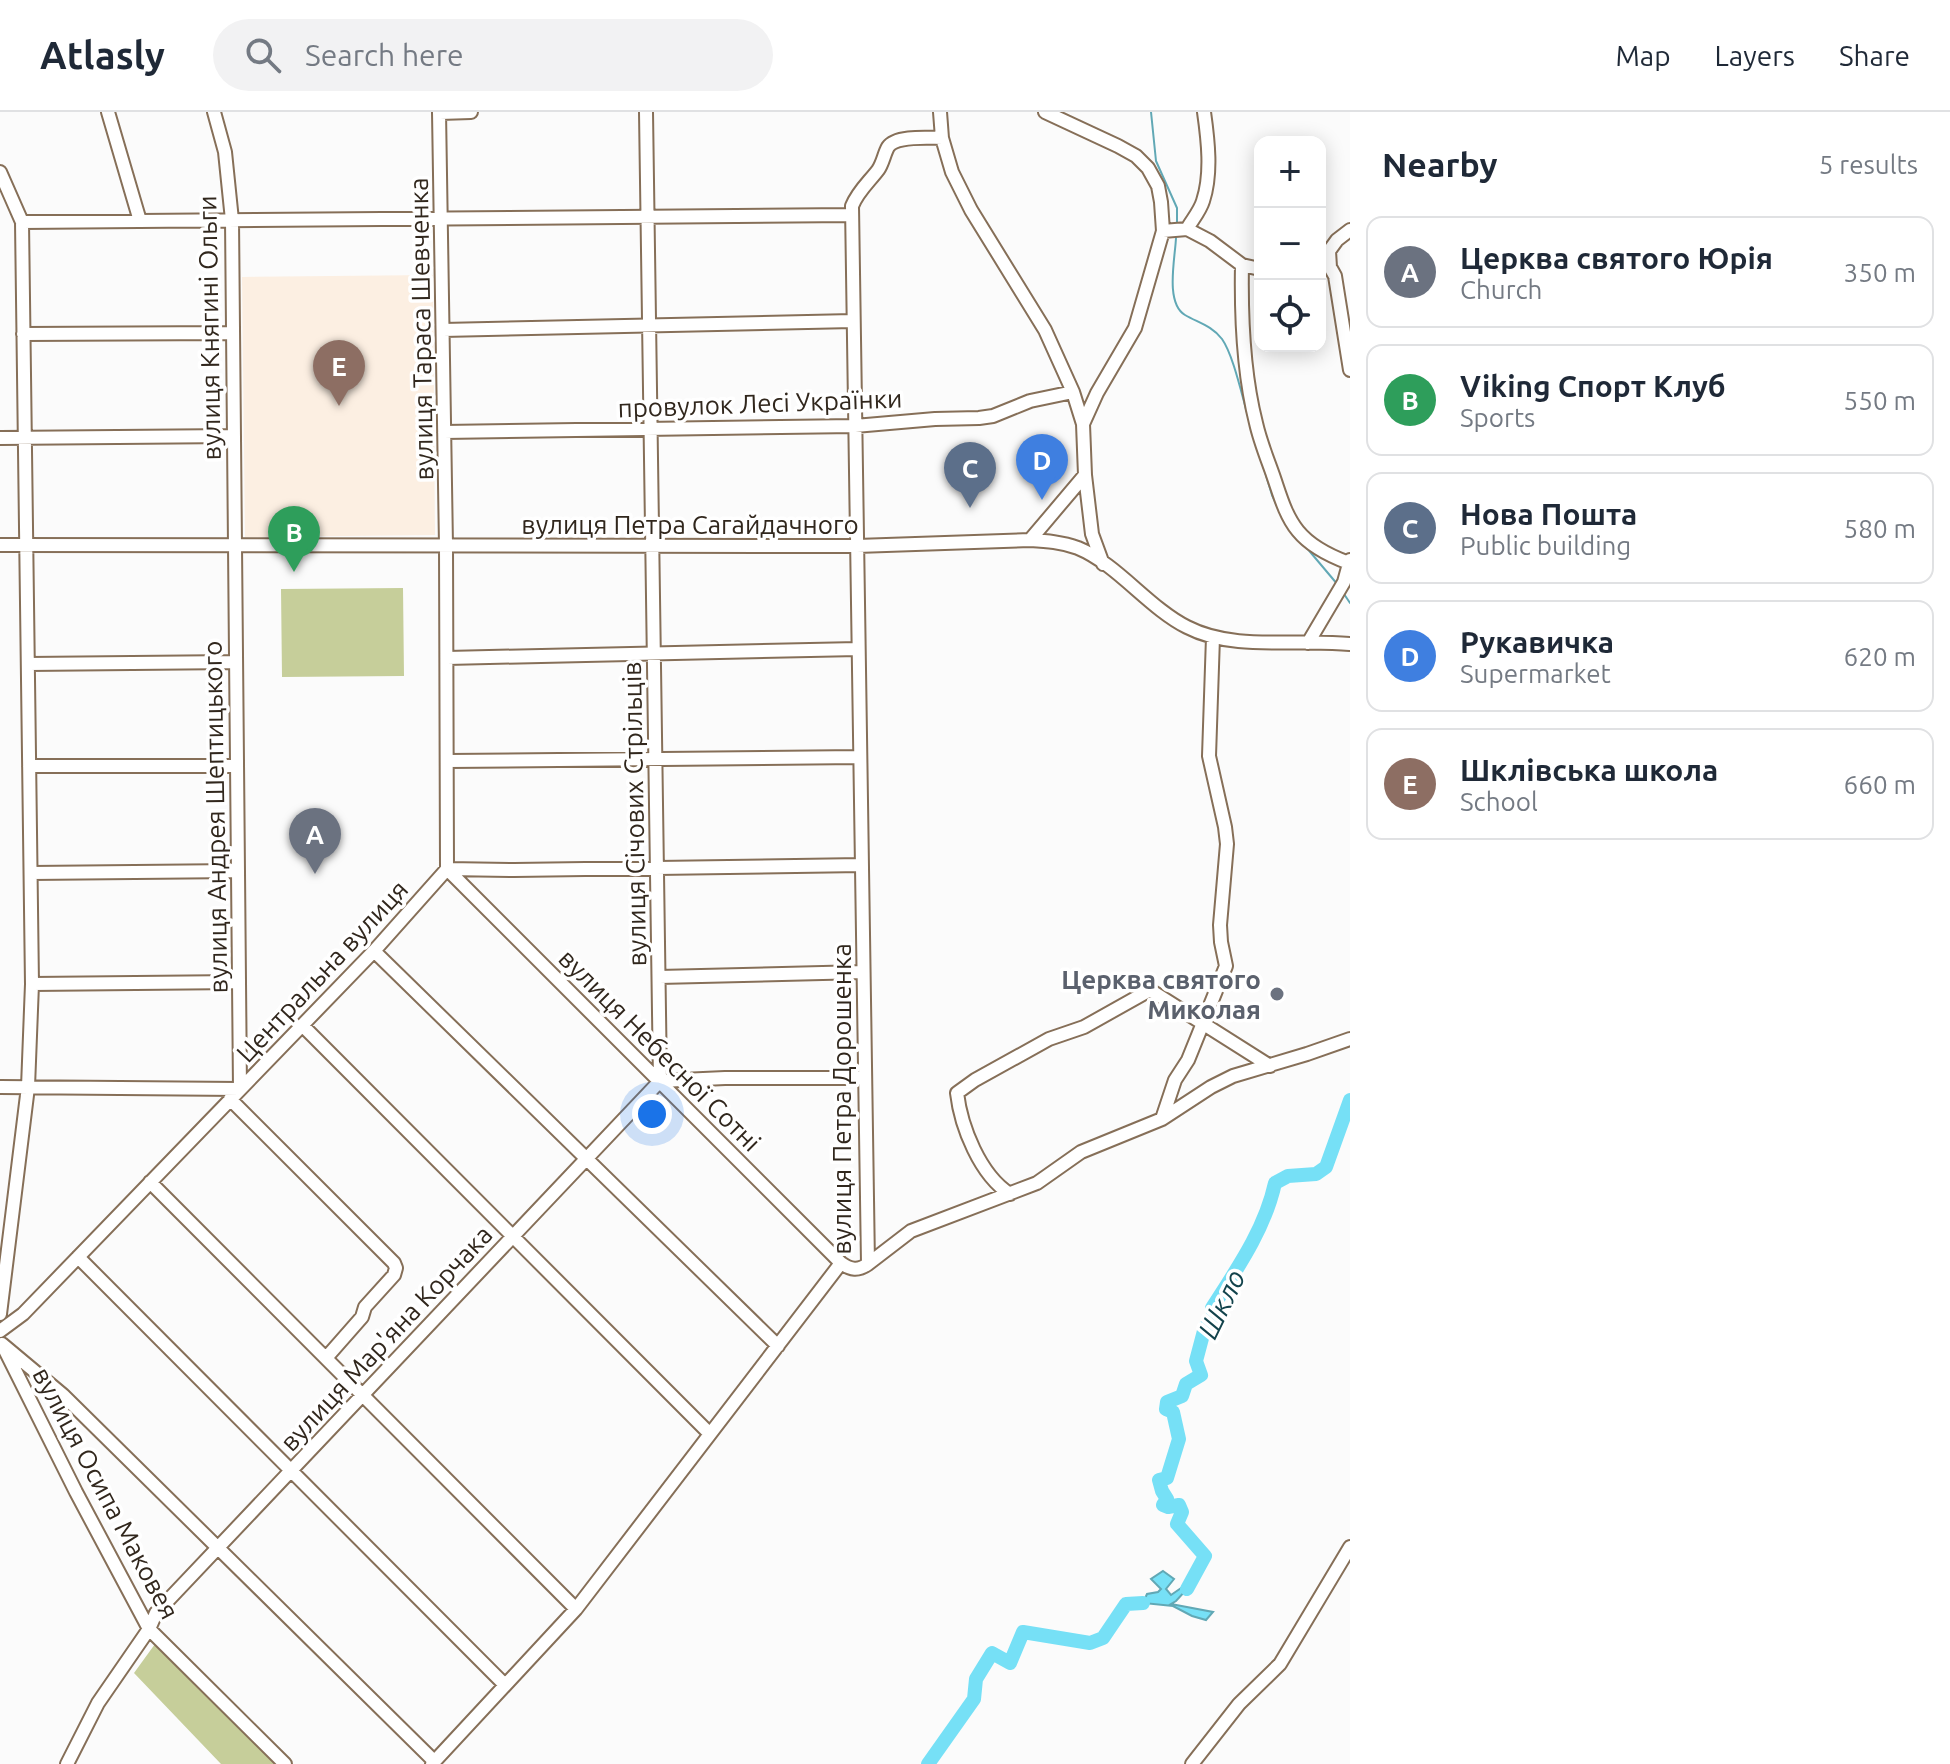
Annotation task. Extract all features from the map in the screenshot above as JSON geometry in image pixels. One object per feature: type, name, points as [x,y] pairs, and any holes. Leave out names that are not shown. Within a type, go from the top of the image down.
[{"type":"street","points":[[108,112],[140,221]]},
{"type":"street","name":"вулиця Княгині Ольги","points":[[214,112],[225,152],[232,220],[235,545]]},
{"type":"street","points":[[440,113],[471,112]]},
{"type":"street","name":"вулиця Січових Стрільців","points":[[646,112],[660,1081]]},
{"type":"street","points":[[940,112],[942,138],[952,172],[971,210],[1045,330],[1073,392],[1083,424],[1092,534],[1103,564]]},
{"type":"street","points":[[1045,112],[1136,156],[1148,168],[1158,186],[1161,202],[1163,231],[1135,328],[1097,393],[1083,424]]},
{"type":"street","points":[[1187,229],[1202,205],[1205,191],[1208,147],[1204,112]]},
{"type":"street","name":"вулиця Тараса Шевченка","points":[[440,113],[446,546]]},
{"type":"street","points":[[22,222],[852,215],[855,198],[878,170],[889,145],[904,139],[942,138]]},
{"type":"street","points":[[0,172],[22,222],[32,984],[28,1087],[0,1314]]},
{"type":"street","name":"вулиця Петра Дорошенка","points":[[433,1763],[576,1609],[841,1263],[856,1269],[868,1264],[852,215]]},
{"type":"street","points":[[1163,231],[1187,229],[1210,241],[1242,265],[1254,268]]},
{"type":"street","points":[[1326,264],[1329,251],[1350,230]]},
{"type":"street","points":[[1242,265],[1244,345],[1251,398],[1256,424],[1280,496],[1287,515],[1305,538],[1329,555],[1350,561],[1340,588],[1308,643]]},
{"type":"street","points":[[1326,270],[1335,276],[1350,370]]},
{"type":"street","points":[[443,330],[853,321]]},
{"type":"street","points":[[23,334],[233,333]]},
{"type":"street","name":"провулок Лесі Українки","points":[[444,432],[855,426],[993,416],[1030,401],[1073,392]]},
{"type":"street","points":[[0,438],[234,436]]},
{"type":"street","points":[[1030,540],[1085,475]]},
{"type":"street","name":"вулиця Петра Сагайдачного","points":[[0,545],[857,546],[1030,540],[1056,542],[1080,549],[1186,627],[1213,637],[1250,642],[1350,644]]},
{"type":"street","name":"вулиця Андрея Шептицького","points":[[235,545],[240,1089]]},
{"type":"street","points":[[446,546],[447,869],[862,865]]},
{"type":"street","points":[[1162,1119],[1175,1080],[1188,1060],[1226,966],[1220,925],[1227,844],[1209,756],[1213,637]]},
{"type":"street","points":[[447,658],[858,649]]},
{"type":"street","points":[[28,664],[236,662]]},
{"type":"street","points":[[448,761],[860,757]]},
{"type":"street","points":[[29,766],[237,766]]},
{"type":"street","name":"Центральна вулиця","points":[[1,1337],[374,951],[447,869]]},
{"type":"street","name":"вулиця Небесної Сотні","points":[[447,869],[841,1263]]},
{"type":"street","points":[[31,873],[238,871]]},
{"type":"street","points":[[374,951],[778,1346]]},
{"type":"street","points":[[659,977],[863,972]]},
{"type":"street","points":[[32,984],[239,982]]},
{"type":"street","points":[[1010,1194],[997,1186],[972,1147],[957,1093],[1049,1039],[1084,1027],[1150,990],[1270,1066]]},
{"type":"street","points":[[302,1025],[710,1434]]},
{"type":"street","points":[[868,1264],[911,1231],[1037,1183],[1081,1152],[1162,1119],[1233,1076],[1350,1039]]},
{"type":"street","points":[[660,1081],[865,1078]]},
{"type":"street","name":"вулиця Мар'яна Корчака","points":[[67,1764],[98,1703],[149,1629],[156,1613],[660,1081]]},
{"type":"street","points":[[0,1087],[240,1089]]},
{"type":"street","points":[[230,1099],[396,1268],[394,1275],[365,1307],[362,1317],[326,1358]]},
{"type":"street","points":[[150,1182],[576,1609]]},
{"type":"street","points":[[78,1257],[505,1685]]},
{"type":"street","points":[[1,1337],[433,1763]]},
{"type":"street","name":"вулиця Осипа Маковея","points":[[1,1337],[76,1492],[149,1629],[285,1764]]},
{"type":"street","points":[[1192,1764],[1239,1704],[1280,1664],[1350,1547]]},
{"type":"shaded area","points":[[433,275],[435,535],[245,537],[242,277]]},
{"type":"green space","points":[[403,588],[404,676],[282,677],[281,589]]},
{"type":"green space","points":[[155,1644],[276,1764],[221,1764],[134,1673]]},
{"type":"water","points":[[1163,1571],[1174,1579],[1166,1589],[1171,1595],[1184,1586],[1187,1589],[1171,1604],[1213,1612],[1206,1620],[1173,1606],[1143,1603],[1147,1594],[1161,1589],[1151,1579]]},
{"type":"waterway","points":[[1151,112],[1156,161],[1177,208],[1177,225]]},
{"type":"waterway","points":[[1176,238],[1175,301],[1185,315],[1210,328],[1222,339],[1234,367],[1250,423]]},
{"type":"waterway","points":[[1261,459],[1282,517]]},
{"type":"waterway","points":[[1306,547],[1338,585]]},
{"type":"waterway","points":[[1344,594],[1350,603]]},
{"type":"waterway","name":"Шкло","points":[[1187,1589],[1205,1556],[1177,1524],[1182,1512],[1179,1505],[1163,1505],[1167,1499],[1159,1480],[1167,1478],[1179,1439],[1173,1412],[1166,1409],[1167,1402],[1182,1396],[1186,1384],[1201,1375],[1196,1361],[1205,1327],[1216,1322],[1212,1308],[1257,1232],[1275,1183],[1288,1176],[1316,1174],[1326,1167],[1350,1100]]},
{"type":"waterway","name":"Шкло","points":[[928,1764],[974,1699],[976,1679],[992,1653],[1010,1663],[1023,1632],[1090,1643],[1103,1638],[1126,1604],[1143,1603]]},
{"type":"place","name":"Шклівська школа","points":[[339,406]]},
{"type":"place","name":"Рукавичка","points":[[1042,500]]},
{"type":"place","name":"Нова Пошта","points":[[970,508]]},
{"type":"place","name":"Viking Спорт Клуб","points":[[294,572]]},
{"type":"place","name":"Церква святого Юрія","points":[[315,874]]},
{"type":"place","name":"Церква святого Миколая","points":[[1277,994]]}]
